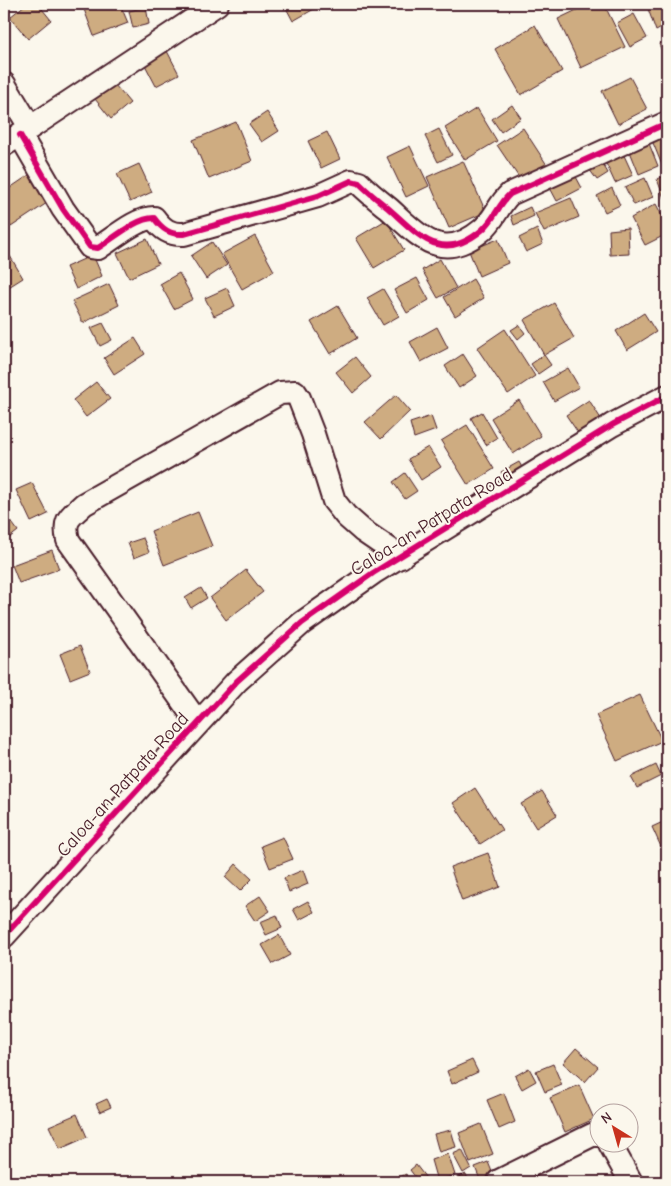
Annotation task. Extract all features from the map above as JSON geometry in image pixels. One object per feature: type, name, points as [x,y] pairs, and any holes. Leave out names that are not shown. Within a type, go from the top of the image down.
[{"type":"street","points":[[18,136],[217,4]]},
{"type":"street","points":[[4,84],[18,136],[90,247],[98,248],[147,218],[154,218],[167,232],[184,234],[318,196],[351,181],[358,183],[414,231],[437,244],[454,245],[472,237],[492,222],[499,206],[510,194],[667,123]]},
{"type":"street","points":[[198,723],[68,540],[65,530],[67,520],[84,504],[280,393],[295,392],[313,434],[334,501],[346,516],[363,531],[400,557]]},
{"type":"street","name":"Caloa-an Patpata Road","points":[[4,936],[237,681],[302,623],[373,573],[612,425],[667,396]]},
{"type":"street","points":[[499,1181],[588,1137]]},
{"type":"street","points":[[616,1154],[631,1182]]},
{"type":"building","points":[[26,4],[38,4],[51,20],[28,39],[10,17]]},
{"type":"building","points":[[82,4],[120,4],[128,23],[94,36]]},
{"type":"building","points":[[284,4],[311,4],[314,9],[293,21]]},
{"type":"building","points":[[589,4],[604,4],[625,47],[581,68],[558,19]]},
{"type":"building","points":[[667,4],[667,25],[656,31],[647,6]]},
{"type":"building","points":[[146,7],[149,24],[133,28],[129,11]]},
{"type":"building","points":[[634,14],[647,38],[630,47],[617,23]]},
{"type":"building","points":[[535,25],[562,71],[521,95],[495,49]]},
{"type":"building","points":[[667,41],[667,63],[659,44]]},
{"type":"building","points":[[167,51],[179,74],[156,86],[144,63]]},
{"type":"building","points":[[630,77],[647,109],[618,124],[602,91]]},
{"type":"building","points":[[110,79],[130,103],[111,119],[91,94]]},
{"type":"building","points":[[512,105],[521,118],[501,132],[492,119]]},
{"type":"building","points":[[477,108],[497,141],[465,160],[445,128]]},
{"type":"building","points":[[267,112],[279,131],[262,142],[249,124]]},
{"type":"building","points":[[236,122],[252,161],[209,179],[193,140]]},
{"type":"building","points":[[523,128],[547,165],[522,182],[497,145]]},
{"type":"building","points":[[439,129],[452,155],[438,162],[425,136]]},
{"type":"building","points":[[327,132],[340,159],[321,168],[308,141]]},
{"type":"building","points":[[667,132],[667,163],[662,165],[651,138]]},
{"type":"building","points":[[648,141],[658,166],[639,174],[629,149]]},
{"type":"building","points":[[410,146],[429,186],[406,197],[387,157]]},
{"type":"building","points":[[622,151],[633,175],[615,183],[604,159]]},
{"type":"building","points":[[599,158],[608,173],[597,180],[587,166]]},
{"type":"building","points":[[463,161],[486,212],[449,228],[427,177]]},
{"type":"building","points":[[139,164],[152,192],[130,202],[117,174]]},
{"type":"building","points":[[32,173],[50,201],[11,227],[4,215],[4,192]]},
{"type":"building","points":[[574,173],[582,188],[557,201],[549,186]]},
{"type":"building","points":[[667,175],[667,196],[664,198],[657,179]]},
{"type":"building","points":[[645,178],[653,197],[634,205],[625,187]]},
{"type":"building","points":[[612,188],[620,205],[605,212],[597,196]]},
{"type":"building","points":[[571,198],[579,217],[544,232],[535,213]]},
{"type":"building","points":[[656,204],[667,225],[667,234],[645,245],[631,218]]},
{"type":"building","points":[[530,207],[534,216],[514,225],[511,216]]},
{"type":"building","points":[[386,220],[404,250],[374,268],[356,238]]},
{"type":"building","points":[[628,228],[629,254],[610,255],[609,230]]},
{"type":"building","points":[[537,229],[543,244],[526,252],[519,238]]},
{"type":"building","points":[[255,236],[274,271],[242,289],[222,254]]},
{"type":"building","points":[[147,239],[158,264],[129,278],[117,253]]},
{"type":"building","points":[[498,239],[508,263],[479,276],[469,251]]},
{"type":"building","points":[[212,242],[227,265],[206,279],[191,256]]},
{"type":"building","points":[[93,255],[102,276],[76,289],[66,267]]},
{"type":"building","points":[[10,256],[23,278],[4,290],[4,260]]},
{"type":"building","points":[[440,259],[456,288],[438,298],[422,270]]},
{"type":"building","points":[[179,273],[193,299],[174,309],[160,284]]},
{"type":"building","points":[[417,278],[429,300],[407,313],[394,290]]},
{"type":"building","points":[[473,279],[484,298],[455,316],[444,297]]},
{"type":"building","points":[[109,284],[119,305],[83,323],[72,301]]},
{"type":"building","points":[[227,288],[235,306],[214,316],[205,298]]},
{"type":"building","points":[[383,289],[399,316],[383,325],[367,298]]},
{"type":"building","points":[[554,303],[574,338],[544,355],[524,320]]},
{"type":"building","points":[[338,306],[357,338],[330,354],[311,322]]},
{"type":"building","points":[[644,313],[656,332],[627,350],[616,331]]},
{"type":"building","points":[[103,323],[112,340],[100,346],[91,328]]},
{"type":"building","points":[[519,325],[525,333],[518,339],[511,330]]},
{"type":"building","points":[[437,327],[448,348],[421,362],[410,342]]},
{"type":"building","points":[[505,329],[535,376],[508,394],[477,348]]},
{"type":"building","points":[[135,338],[145,354],[114,374],[104,358]]},
{"type":"building","points":[[463,354],[477,376],[459,388],[445,366]]},
{"type":"building","points":[[544,355],[551,365],[538,374],[531,364]]},
{"type":"building","points":[[355,357],[371,377],[353,393],[336,372]]},
{"type":"building","points":[[568,368],[579,387],[554,401],[543,382]]},
{"type":"building","points":[[96,382],[110,399],[86,417],[73,400]]},
{"type":"building","points":[[396,395],[410,411],[381,439],[365,422]]},
{"type":"building","points":[[519,400],[541,436],[513,454],[491,418]]},
{"type":"building","points":[[589,400],[603,422],[581,437],[566,415]]},
{"type":"building","points":[[482,412],[497,438],[486,445],[471,418]]},
{"type":"building","points":[[431,416],[436,430],[414,438],[410,423]]},
{"type":"building","points":[[467,425],[494,469],[468,485],[441,441]]},
{"type":"building","points":[[428,447],[441,467],[421,480],[408,459]]},
{"type":"building","points":[[519,462],[524,471],[507,481],[501,472]]},
{"type":"building","points":[[405,473],[417,491],[405,499],[393,482]]},
{"type":"building","points":[[32,483],[48,514],[31,522],[16,490]]},
{"type":"building","points":[[198,512],[212,546],[164,565],[151,531]]},
{"type":"building","points":[[7,516],[18,531],[4,542],[4,519]]},
{"type":"building","points":[[143,538],[149,552],[134,558],[128,543]]},
{"type":"building","points":[[52,550],[59,569],[19,583],[12,565]]},
{"type":"building","points":[[246,570],[263,592],[226,620],[210,598]]},
{"type":"building","points":[[201,588],[207,598],[191,608],[185,598]]},
{"type":"building","points":[[80,646],[90,671],[70,679],[60,654]]},
{"type":"building","points":[[640,695],[662,741],[617,761],[596,715]]},
{"type":"building","points":[[656,765],[661,776],[637,788],[631,777]]},
{"type":"building","points":[[475,788],[502,830],[480,844],[453,803]]},
{"type":"building","points":[[542,791],[557,815],[536,828],[521,804]]},
{"type":"building","points":[[665,821],[667,826],[667,847],[662,849],[652,827]]},
{"type":"building","points":[[283,837],[293,859],[270,868],[261,846]]},
{"type":"building","points":[[488,853],[500,887],[462,901],[450,867]]},
{"type":"building","points":[[236,864],[252,879],[240,891],[225,877]]},
{"type":"building","points":[[303,870],[308,884],[289,892],[284,878]]},
{"type":"building","points":[[260,896],[270,911],[255,921],[245,906]]},
{"type":"building","points":[[308,901],[314,912],[299,920],[293,909]]},
{"type":"building","points":[[277,915],[282,928],[266,935],[260,922]]},
{"type":"building","points":[[279,935],[290,955],[273,964],[262,945]]},
{"type":"building","points":[[576,1048],[598,1067],[585,1082],[563,1063]]},
{"type":"building","points":[[472,1060],[478,1072],[452,1084],[447,1071]]},
{"type":"building","points":[[553,1064],[562,1085],[545,1092],[536,1071]]},
{"type":"building","points":[[529,1068],[536,1081],[522,1089],[515,1076]]},
{"type":"building","points":[[579,1085],[588,1105],[588,1122],[565,1132],[550,1098]]},
{"type":"building","points":[[504,1093],[515,1122],[499,1129],[487,1100]]},
{"type":"building","points":[[107,1099],[111,1107],[100,1112],[96,1104]]},
{"type":"building","points":[[77,1114],[87,1137],[60,1149],[49,1126]]},
{"type":"building","points":[[481,1124],[493,1154],[470,1163],[459,1133]]},
{"type":"building","points":[[451,1130],[456,1147],[439,1152],[434,1134]]},
{"type":"building","points":[[462,1150],[471,1168],[463,1173],[453,1154]]},
{"type":"building","points":[[448,1154],[455,1175],[437,1181],[431,1160]]},
{"type":"building","points":[[488,1162],[495,1179],[481,1182],[475,1167]]},
{"type":"building","points":[[416,1165],[426,1178],[420,1182],[410,1170]]},
{"type":"building","points":[[406,1174],[409,1182],[395,1182],[394,1180]]},
{"type":"building","points":[[466,1174],[469,1182],[447,1182]]},
{"type":"cycle path","points":[[20,135],[63,209],[90,247],[98,248],[132,225],[147,219],[154,218],[163,228],[170,232],[184,234],[318,196],[351,181],[359,183],[424,239],[437,244],[449,245],[467,240],[482,230],[510,194],[667,123]]},
{"type":"cycle path","points":[[4,936],[237,681],[302,623],[373,573],[612,425],[667,396]]}]
